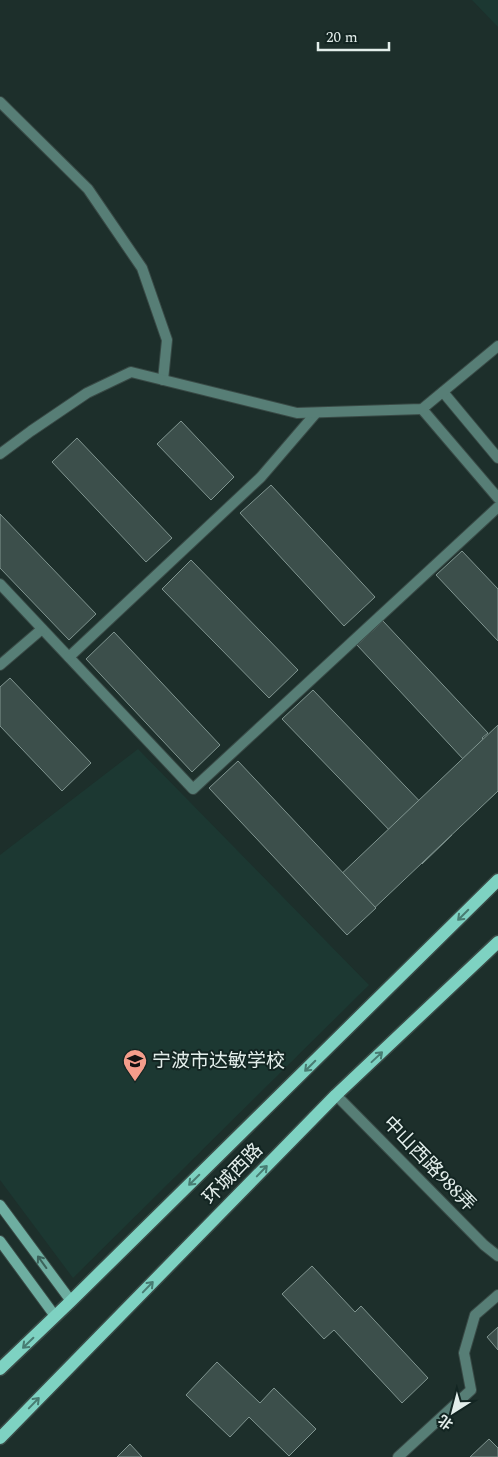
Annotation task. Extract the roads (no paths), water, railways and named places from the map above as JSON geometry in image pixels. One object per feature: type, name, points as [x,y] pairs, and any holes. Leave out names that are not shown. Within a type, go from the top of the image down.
[{"type":"main road","name":"环城西路","points":[[0,1369],[71,1302],[498,880]]},
{"type":"main road","name":"环城西路","points":[[0,1438],[336,1095],[498,942]]},
{"type":"street","points":[[0,102],[88,189],[142,268],[166,340],[163,380]]},
{"type":"street","points":[[0,454],[87,393],[130,372],[297,413],[422,409],[498,346]]},
{"type":"street","points":[[443,392],[498,458]]},
{"type":"street","points":[[422,409],[498,498]]},
{"type":"street","points":[[69,657],[261,477],[316,412]]},
{"type":"street","points":[[0,584],[193,789],[498,507]]},
{"type":"street","points":[[0,665],[42,629]]},
{"type":"street","name":"中山西路988弄","points":[[336,1095],[484,1245],[498,1256]]},
{"type":"street","points":[[0,1205],[71,1302]]},
{"type":"street","points":[[0,1241],[55,1316]]},
{"type":"street","points":[[398,1457],[472,1390],[464,1353],[475,1315],[498,1295]]},
{"type":"place","name":"宁波市达敏学校","points":[[135,1082]]}]
